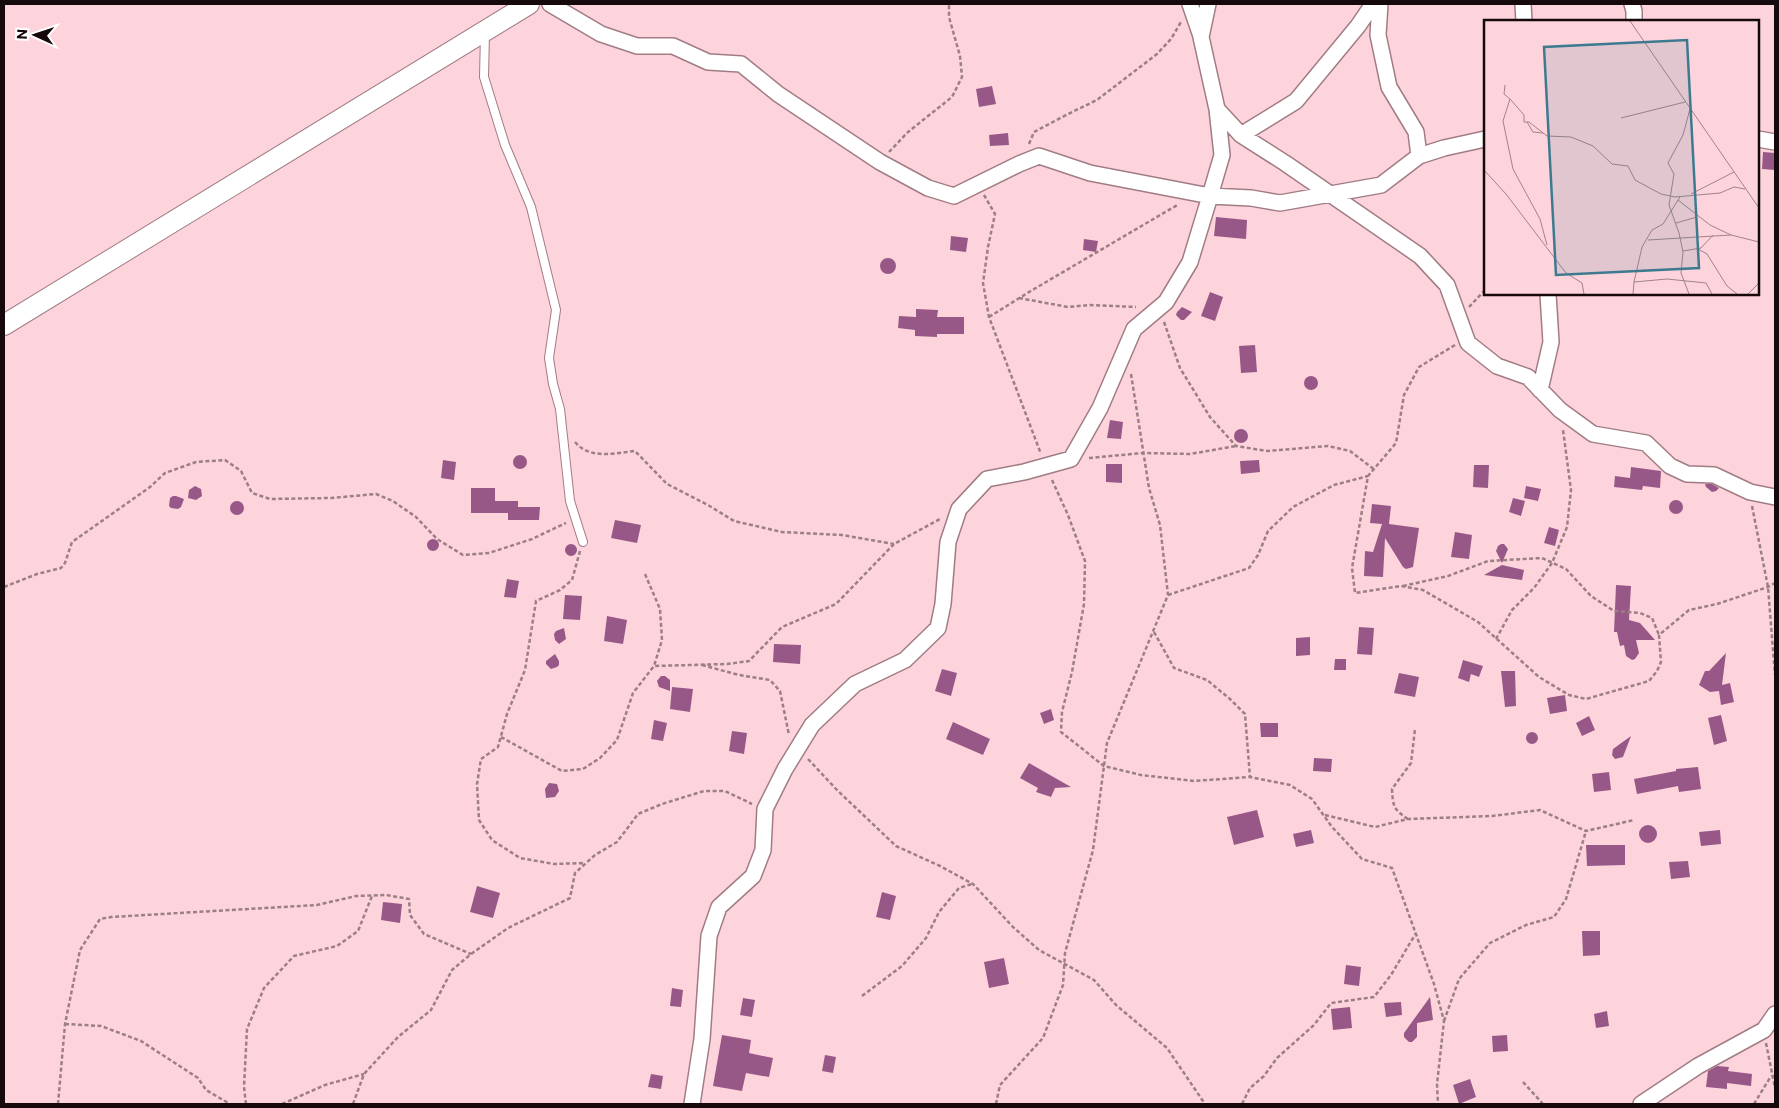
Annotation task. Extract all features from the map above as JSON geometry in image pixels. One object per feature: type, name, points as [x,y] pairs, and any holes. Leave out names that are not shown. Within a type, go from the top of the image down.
[{"type":"main road","points":[[4,325],[529,4]]},
{"type":"street","points":[[550,4],[601,34],[637,46],[673,46],[708,62],[741,64],[778,94],[880,162],[928,188],[954,196],[1039,156],[1090,173],[1203,194],[1251,198],[1280,203],[1381,185],[1419,156],[1484,138]]},
{"type":"street","points":[[1201,37],[1208,4]]},
{"type":"street","points":[[1241,135],[1296,100],[1358,26],[1373,4]]},
{"type":"street","points":[[1380,4],[1378,35],[1389,87],[1416,132],[1419,156]]},
{"type":"street","points":[[1523,4],[1524,20]]},
{"type":"street","points":[[1632,4],[1634,20]]},
{"type":"street","points":[[692,1104],[702,1039],[709,936],[719,907],[753,876],[763,850],[765,809],[785,769],[812,725],[855,684],[905,660],[938,628],[943,604],[948,542],[959,509],[987,479],[1070,459],[1100,408],[1134,329],[1166,302],[1190,262],[1203,194],[1222,156],[1217,110],[1201,37],[1190,5]]},
{"type":"street","points":[[1217,110],[1241,135],[1420,256],[1447,285],[1468,343],[1497,366],[1528,377],[1560,410],[1593,434],[1646,443],[1670,466],[1688,474],[1714,475],[1750,492],[1775,497]]},
{"type":"street","points":[[1759,139],[1775,142]]},
{"type":"street","points":[[1540,390],[1551,342],[1548,295]]},
{"type":"street","points":[[1640,1104],[1698,1066],[1764,1030],[1775,1014]]},
{"type":"lane","points":[[485,31],[484,77],[505,145],[531,207],[556,310],[549,358],[553,384],[560,409],[570,502],[583,542]]},
{"type":"path","points":[[880,162],[908,132],[952,97],[962,76],[960,56],[949,17],[949,4]]},
{"type":"path","points":[[1019,164],[1034,132],[1097,100],[1157,54],[1171,39],[1190,5]]},
{"type":"path","points":[[978,185],[994,214],[983,283],[989,317],[1085,562],[1084,604],[1072,672],[1062,712],[1061,732],[1104,766],[1141,774],[1194,780],[1250,777],[1290,785],[1312,799],[1332,828],[1362,859],[1392,868],[1434,984],[1444,1021]]},
{"type":"path","points":[[989,317],[1138,229],[1203,194]]},
{"type":"path","points":[[1459,317],[1484,291]]},
{"type":"path","points":[[1019,298],[1068,307],[1090,304],[1159,308],[1180,368],[1210,417],[1236,446]]},
{"type":"path","points":[[1168,595],[1250,568],[1258,555],[1268,531],[1293,507],[1334,485],[1368,476],[1375,470],[1396,443],[1404,395],[1419,367],[1466,338]]},
{"type":"path","points":[[996,1104],[1000,1085],[1043,1038],[1063,985],[1065,953],[1093,850],[1107,743],[1168,595],[1160,525],[1149,488],[1131,374]]},
{"type":"path","points":[[1496,639],[1512,610],[1534,588],[1552,563],[1567,526],[1570,490],[1560,410]]},
{"type":"path","points":[[562,426],[580,448],[600,454],[635,450],[667,484],[734,521],[782,532],[842,536],[894,544]]},
{"type":"path","points":[[1070,459],[1143,453],[1190,454],[1236,446],[1267,451],[1328,446],[1350,452],[1375,470]]},
{"type":"path","points":[[4,588],[37,574],[61,568],[65,563],[72,542],[150,487],[165,473],[196,462],[225,460],[241,471],[252,493],[270,500],[376,494],[401,506],[416,517],[437,539],[463,555],[489,553],[532,539],[575,519]]},
{"type":"path","points":[[1368,476],[1352,568],[1355,593],[1448,576],[1488,560],[1542,558],[1566,569],[1591,596],[1614,611],[1640,613],[1652,618],[1659,635],[1661,662],[1649,681],[1586,699],[1569,695],[1539,677],[1478,622],[1423,590],[1401,586]]},
{"type":"path","points":[[1750,492],[1768,587],[1775,675]]},
{"type":"path","points":[[654,666],[727,664],[749,660],[782,627],[836,604],[894,544],[959,509]]},
{"type":"path","points":[[583,542],[572,580],[560,590],[536,601],[524,670],[507,714],[498,747],[480,759],[477,784],[479,820],[492,840],[520,858],[554,864],[586,864]]},
{"type":"path","points":[[501,738],[562,771],[583,769],[600,758],[617,740],[633,693],[654,666],[662,640],[660,609],[646,574]]},
{"type":"path","points":[[1659,635],[1689,610],[1717,604],[1775,583]]},
{"type":"path","points":[[1153,631],[1174,668],[1207,680],[1230,698],[1245,714],[1250,777]]},
{"type":"path","points":[[702,665],[739,675],[770,680],[780,691],[788,733],[798,748],[837,790],[896,846],[940,866],[973,884],[1013,927],[1039,950],[1094,980],[1116,1005],[1167,1048],[1205,1104]]},
{"type":"path","points":[[1408,819],[1396,812],[1393,804],[1392,789],[1411,763],[1415,729]]},
{"type":"path","points":[[353,1104],[364,1074],[398,1037],[431,1010],[452,970],[508,928],[570,898],[575,873],[595,855],[617,842],[638,814],[662,804],[704,791],[726,791],[765,809]]},
{"type":"path","points":[[1323,815],[1375,826],[1408,819],[1483,817],[1540,810],[1586,831],[1634,820]]},
{"type":"path","points":[[1438,1104],[1437,1084],[1444,1021],[1459,979],[1490,943],[1526,925],[1554,916],[1566,899],[1586,831]]},
{"type":"path","points":[[862,996],[902,966],[926,938],[939,912],[959,888],[973,884]]},
{"type":"path","points":[[58,1104],[65,1024],[80,950],[100,919],[318,905],[356,896],[386,895],[409,899],[410,915],[424,934],[471,954]]},
{"type":"path","points":[[246,1104],[244,1087],[247,1029],[264,988],[294,956],[337,946],[358,931],[372,896]]},
{"type":"path","points":[[1242,1104],[1250,1088],[1264,1076],[1276,1058],[1314,1025],[1331,1003],[1374,996],[1391,975],[1416,933]]},
{"type":"path","points":[[65,1024],[100,1026],[141,1041],[198,1078],[206,1090],[230,1104]]},
{"type":"path","points":[[1764,1030],[1775,1088]]},
{"type":"path","points":[[282,1104],[325,1085],[364,1074]]},
{"type":"path","points":[[1754,1104],[1772,1075]]},
{"type":"path","points":[[1523,1082],[1543,1104]]},
{"type":"building","points":[[992,86],[996,104],[979,107],[976,89]]},
{"type":"building","points":[[1008,133],[1009,145],[990,146],[989,135]]},
{"type":"building","points":[[1763,152],[1775,153],[1775,170],[1762,169]]},
{"type":"building","points":[[1216,217],[1247,220],[1246,239],[1214,236]]},
{"type":"building","points":[[951,236],[968,238],[966,252],[950,250]]},
{"type":"building","points":[[1084,239],[1098,241],[1096,252],[1083,250]]},
{"type":"building","points":[[888,258],[894,260],[896,266],[894,272],[888,274],[882,272],[880,266],[882,260]]},
{"type":"building","points":[[1210,292],[1223,297],[1215,321],[1201,316]]},
{"type":"building","points":[[1182,307],[1192,312],[1184,320],[1181,320],[1176,315]]},
{"type":"building","points":[[916,309],[938,310],[937,317],[964,317],[964,334],[937,334],[937,337],[915,336],[915,330],[898,328],[899,316],[916,317]]},
{"type":"building","points":[[1255,345],[1257,372],[1241,373],[1239,346]]},
{"type":"building","points":[[1308,376],[1314,376],[1318,383],[1314,390],[1308,390],[1304,386],[1304,380]]},
{"type":"building","points":[[1110,420],[1123,422],[1121,439],[1107,438]]},
{"type":"building","points":[[1238,429],[1244,429],[1248,436],[1244,443],[1238,443],[1234,439],[1234,433]]},
{"type":"building","points":[[520,455],[525,457],[527,462],[525,467],[520,469],[515,467],[513,462],[515,457]]},
{"type":"building","points":[[443,460],[456,462],[454,480],[441,478]]},
{"type":"building","points":[[1259,460],[1260,472],[1241,474],[1240,461]]},
{"type":"building","points":[[1106,464],[1122,464],[1122,483],[1106,482]]},
{"type":"building","points":[[1474,465],[1489,465],[1488,488],[1473,487]]},
{"type":"building","points":[[1631,467],[1661,471],[1660,488],[1643,486],[1642,490],[1614,487],[1615,476],[1630,478]]},
{"type":"building","points":[[1705,484],[1712,484],[1719,488],[1712,492]]},
{"type":"building","points":[[195,486],[201,489],[202,496],[196,500],[188,498],[189,490]]},
{"type":"building","points":[[1526,486],[1541,489],[1538,501],[1524,498]]},
{"type":"building","points":[[471,488],[495,488],[495,501],[518,501],[518,507],[540,507],[539,520],[508,520],[508,513],[471,513]]},
{"type":"building","points":[[173,496],[184,499],[181,507],[178,509],[169,506],[170,498]]},
{"type":"building","points":[[1513,498],[1525,501],[1521,516],[1509,512]]},
{"type":"building","points":[[1676,500],[1681,502],[1683,507],[1681,512],[1676,514],[1671,512],[1669,507],[1671,502]]},
{"type":"building","points":[[237,501],[242,503],[244,508],[242,513],[237,515],[232,513],[230,508],[232,503]]},
{"type":"building","points":[[1372,504],[1391,506],[1389,524],[1419,528],[1413,567],[1406,569],[1403,567],[1385,538],[1383,577],[1364,576],[1365,551],[1373,552],[1382,524],[1370,523]]},
{"type":"building","points":[[615,520],[641,525],[637,543],[611,538]]},
{"type":"building","points":[[1549,527],[1559,530],[1555,546],[1544,543]]},
{"type":"building","points":[[1455,532],[1472,535],[1469,559],[1451,557]]},
{"type":"building","points":[[431,539],[435,539],[439,545],[435,551],[431,551],[427,547],[427,543]]},
{"type":"building","points":[[571,544],[577,550],[571,556],[565,550]]},
{"type":"building","points":[[1501,544],[1504,544],[1508,549],[1502,563],[1496,551]]},
{"type":"building","points":[[1502,565],[1524,570],[1522,580],[1484,575]]},
{"type":"building","points":[[507,579],[519,581],[516,598],[504,597]]},
{"type":"building","points":[[1616,585],[1631,586],[1629,620],[1640,623],[1655,640],[1636,640],[1639,653],[1632,660],[1626,656],[1624,645],[1620,646],[1617,632],[1614,632]]},
{"type":"building","points":[[565,595],[582,596],[580,620],[563,619]]},
{"type":"building","points":[[607,616],[627,620],[623,644],[604,641]]},
{"type":"building","points":[[1359,627],[1374,628],[1372,655],[1357,654]]},
{"type":"building","points":[[564,628],[566,639],[559,644],[555,640],[554,634],[556,631]]},
{"type":"building","points":[[1310,637],[1310,655],[1296,656],[1296,638]]},
{"type":"building","points":[[774,644],[801,645],[800,664],[773,662]]},
{"type":"building","points":[[1726,653],[1722,685],[1730,683],[1734,702],[1721,705],[1719,691],[1710,692],[1699,685],[1705,671],[1709,671]]},
{"type":"building","points":[[555,654],[559,665],[551,669],[546,664],[546,661]]},
{"type":"building","points":[[1335,659],[1346,659],[1346,670],[1334,670]]},
{"type":"building","points":[[1463,660],[1483,666],[1479,677],[1471,674],[1469,682],[1458,678]]},
{"type":"building","points":[[942,669],[957,673],[951,696],[935,691]]},
{"type":"building","points":[[1501,671],[1515,671],[1516,706],[1505,707]]},
{"type":"building","points":[[1399,673],[1419,677],[1415,697],[1394,693]]},
{"type":"building","points":[[661,676],[665,676],[670,680],[670,691],[659,687],[657,681]]},
{"type":"building","points":[[672,687],[693,689],[690,712],[670,709]]},
{"type":"building","points":[[1565,695],[1567,711],[1550,714],[1547,698]]},
{"type":"building","points":[[1051,709],[1054,720],[1044,724],[1040,713]]},
{"type":"building","points":[[1721,715],[1727,741],[1714,745],[1708,718]]},
{"type":"building","points":[[1589,716],[1595,730],[1582,736],[1576,723]]},
{"type":"building","points":[[654,720],[667,723],[663,741],[651,739]]},
{"type":"building","points":[[953,722],[990,739],[983,755],[946,739]]},
{"type":"building","points":[[1260,723],[1278,723],[1278,737],[1261,737]]},
{"type":"building","points":[[732,731],[747,733],[744,754],[729,751]]},
{"type":"building","points":[[1530,732],[1534,732],[1538,738],[1534,744],[1530,744],[1526,740],[1526,736]]},
{"type":"building","points":[[1631,736],[1623,757],[1615,759],[1612,755],[1613,749]]},
{"type":"building","points":[[1314,758],[1332,759],[1331,772],[1313,771]]},
{"type":"building","points":[[1029,763],[1071,787],[1055,788],[1051,797],[1036,792],[1038,788],[1020,778]]},
{"type":"building","points":[[1698,767],[1701,789],[1679,792],[1678,786],[1637,794],[1634,779],[1676,771],[1676,769]]},
{"type":"building","points":[[1609,772],[1611,790],[1594,792],[1592,774]]},
{"type":"building","points":[[549,783],[557,784],[559,791],[555,797],[546,798],[545,789]]},
{"type":"building","points":[[1257,810],[1264,837],[1234,845],[1227,817]]},
{"type":"building","points":[[1648,825],[1654,828],[1657,834],[1654,840],[1648,843],[1642,840],[1639,834],[1642,828]]},
{"type":"building","points":[[1311,830],[1314,843],[1296,847],[1293,834]]},
{"type":"building","points":[[1720,830],[1721,844],[1701,846],[1699,832]]},
{"type":"building","points":[[1586,845],[1625,845],[1625,865],[1587,866]]},
{"type":"building","points":[[1688,861],[1690,877],[1671,879],[1669,862]]},
{"type":"building","points":[[477,886],[500,893],[493,918],[470,912]]},
{"type":"building","points":[[882,892],[896,896],[890,920],[876,917]]},
{"type":"building","points":[[383,902],[402,904],[400,923],[381,920]]},
{"type":"building","points":[[1582,931],[1600,931],[1600,955],[1583,956]]},
{"type":"building","points":[[1004,958],[1009,984],[989,988],[984,962]]},
{"type":"building","points":[[1346,965],[1361,967],[1359,986],[1344,984]]},
{"type":"building","points":[[672,988],[683,990],[681,1007],[670,1006]]},
{"type":"building","points":[[1430,997],[1433,1020],[1417,1023],[1417,1037],[1412,1042],[1409,1042],[1404,1037],[1404,1033]]},
{"type":"building","points":[[743,998],[755,1000],[752,1017],[740,1015]]},
{"type":"building","points":[[1401,1002],[1402,1015],[1386,1017],[1384,1003]]},
{"type":"building","points":[[1350,1007],[1352,1028],[1333,1030],[1331,1009]]},
{"type":"building","points":[[1607,1011],[1609,1026],[1596,1028],[1594,1014]]},
{"type":"building","points":[[722,1035],[751,1040],[749,1053],[773,1058],[769,1077],[746,1073],[742,1091],[713,1086]]},
{"type":"building","points":[[1507,1035],[1508,1051],[1493,1052],[1492,1036]]},
{"type":"building","points":[[825,1055],[836,1057],[833,1073],[822,1071]]},
{"type":"building","points":[[1717,1066],[1729,1067],[1728,1071],[1752,1074],[1751,1086],[1727,1083],[1727,1089],[1706,1087],[1708,1071]]},
{"type":"building","points":[[651,1074],[663,1076],[661,1089],[648,1087]]},
{"type":"building","points":[[1470,1079],[1476,1097],[1459,1104],[1453,1085]]}]
